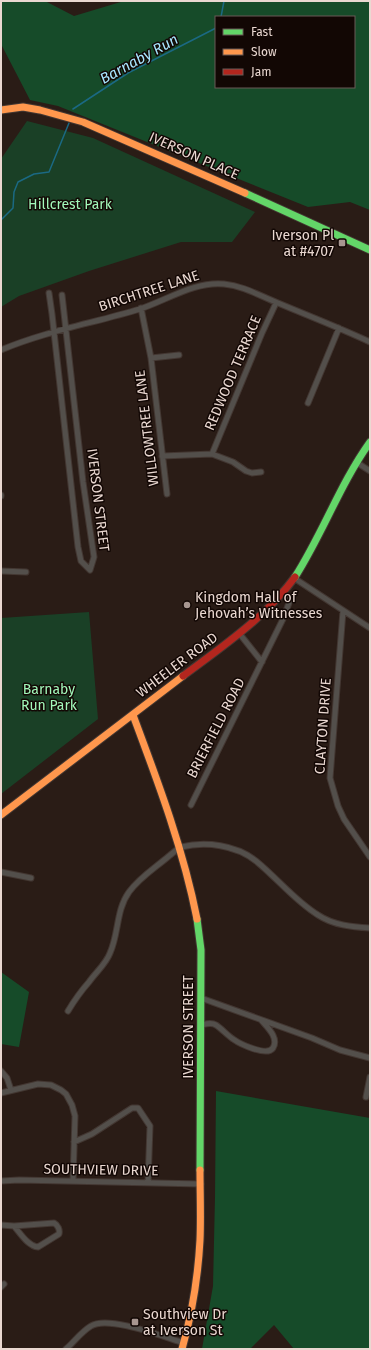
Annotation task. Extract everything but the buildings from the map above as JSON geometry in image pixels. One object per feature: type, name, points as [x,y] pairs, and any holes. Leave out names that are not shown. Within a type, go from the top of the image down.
[{"type":"main road","name":"IVERSON PLACE","points":[[1,110],[23,107],[40,110],[90,125],[232,187],[370,250]]},
{"type":"main road","name":"WHEELER ROAD","points":[[1,815],[239,633],[272,604],[294,578],[305,560],[356,462],[370,442]]},
{"type":"main road","name":"IVERSON STREET","points":[[133,715],[180,848],[200,930],[200,1239],[194,1303],[183,1346]]},
{"type":"street","name":"BIRCHTREE LANE","points":[[1,350],[54,332],[141,308],[202,286],[216,284],[233,285],[247,289],[276,303],[340,328],[370,342]]},
{"type":"street","name":"IVERSON STREET","points":[[48,293],[52,314],[78,547],[81,561],[90,570],[94,557],[83,482],[62,295]]},
{"type":"street","name":"REDWOOD TERRACE","points":[[212,454],[276,303]]},
{"type":"street","name":"WILLOWTREE LANE","points":[[141,308],[152,358],[167,494]]},
{"type":"street","points":[[308,403],[340,328]]},
{"type":"street","name":"WILLOWTREE LANE","points":[[152,358],[179,356]]},
{"type":"street","points":[[162,456],[212,454],[233,462],[246,471],[252,473],[261,472]]},
{"type":"street","points":[[356,462],[370,472]]},
{"type":"street","points":[[1,571],[26,572]]},
{"type":"street","points":[[294,578],[370,628]]},
{"type":"street","name":"BRIERFIELD ROAD","points":[[191,805],[287,612],[291,597]]},
{"type":"street","name":"CLAYTON DRIVE","points":[[343,611],[330,778],[338,806],[344,819],[370,857]]},
{"type":"street","points":[[239,633],[262,662]]},
{"type":"street","points":[[68,1011],[105,962],[110,953],[122,904],[129,892],[149,871],[180,848],[204,844],[240,851],[256,861],[317,915],[336,923],[370,928]]},
{"type":"street","points":[[1,872],[31,878]]},
{"type":"street","points":[[201,998],[312,1038],[340,1050],[370,1058]]},
{"type":"street","points":[[201,1025],[211,1023],[216,1025],[238,1043],[260,1051],[268,1052],[274,1046],[275,1040],[272,1033],[262,1020]]},
{"type":"street","points":[[1,1071],[7,1078],[11,1090]]},
{"type":"street","points":[[366,1097],[370,1077]]},
{"type":"street","points":[[1,1093],[38,1084],[51,1085],[66,1094],[74,1110],[73,1181]]},
{"type":"street","points":[[74,1142],[92,1134],[132,1108],[138,1108],[150,1126],[148,1183]]},
{"type":"street","name":"SOUTHVIEW DRIVE","points":[[1,1181],[19,1180],[200,1184]]},
{"type":"street","points":[[1,1225],[14,1226],[54,1223],[60,1231],[57,1237],[40,1247],[35,1247],[30,1244],[14,1226]]},
{"type":"street","points":[[66,1349],[88,1328],[100,1322],[125,1325],[183,1346]]},
{"type":"green space","points":[[1,1],[45,1],[74,16],[124,1],[370,1],[370,210],[350,202],[308,207],[58,106],[30,100],[1,44]]},
{"type":"green space","name":"Hillcrest Park","points":[[27,121],[93,138],[255,212],[232,242],[181,242],[89,271],[19,296],[1,307],[1,159]]},
{"type":"green space","name":"Barnaby Run Park","points":[[89,612],[98,719],[1,794],[1,618]]},
{"type":"green space","points":[[1,972],[29,992],[19,1047],[1,1044]]},
{"type":"green space","points":[[216,1091],[370,1118],[370,1349],[294,1349],[274,1325],[250,1349],[202,1349],[213,1286]]},
{"type":"waterway","name":"Barnaby Run","points":[[221,16],[224,1]]},
{"type":"waterway","name":"Barnaby Run","points":[[73,109],[128,73],[215,29]]},
{"type":"waterway","name":"Barnaby Run","points":[[1,220],[13,208],[14,192],[18,182],[34,174],[49,172],[69,123]]},
{"type":"traffic: fast","points":[[245,193],[370,250]]},
{"type":"traffic: fast","points":[[295,577],[340,492],[359,458],[370,442]]},
{"type":"traffic: fast","points":[[197,919],[201,950],[200,1170]]},
{"type":"traffic: slow","points":[[1,110],[23,107],[40,110],[83,122],[245,193]]},
{"type":"traffic: slow","points":[[1,815],[183,676]]},
{"type":"traffic: slow","points":[[133,715],[161,790],[185,867],[197,919]]},
{"type":"traffic: slow","points":[[182,1349],[192,1309],[198,1268],[200,1231],[200,1170]]},
{"type":"traffic: jam","points":[[183,676],[257,618],[284,592],[295,577]]},
{"type":"place","name":"Iverson Pl at #4707","points":[[342,243]]},
{"type":"place","name":"Kingdom Hall of Jehovah’s Witnesses","points":[[187,605]]},
{"type":"place","name":"Southview Dr at Iverson St","points":[[135,1322]]}]
